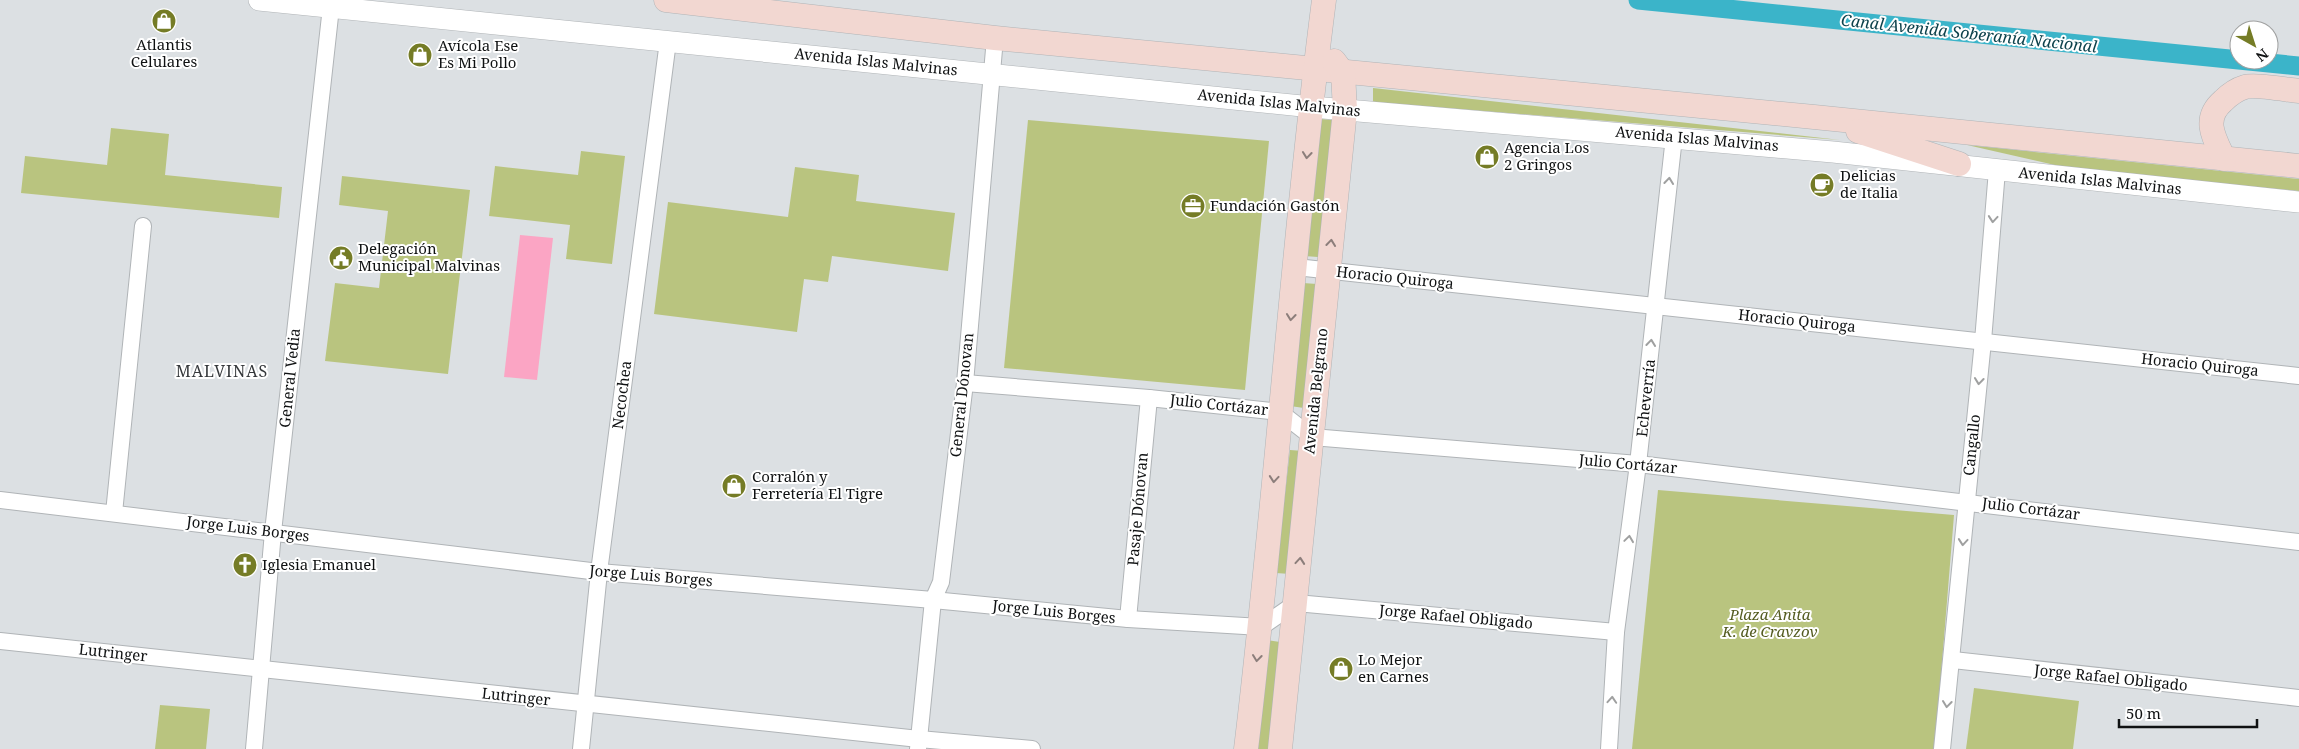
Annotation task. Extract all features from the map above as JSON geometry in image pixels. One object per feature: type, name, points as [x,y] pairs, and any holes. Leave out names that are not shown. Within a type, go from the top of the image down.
[{"type":"main road","points":[[666,0],[995,38],[2299,166]]},
{"type":"main road","points":[[1246,749],[1261,627],[1280,412],[1324,0]]},
{"type":"main road","points":[[1319,42],[1343,73]]},
{"type":"main road","name":"Avenida Belgrano","points":[[1280,749],[1345,110],[1343,73]]},
{"type":"main road","points":[[2224,159],[2215,141],[2210,120],[2214,108],[2228,96],[2246,86],[2299,91]]},
{"type":"main road","points":[[1814,117],[1959,164]]},
{"type":"street","name":"Avenida Islas Malvinas","points":[[259,0],[1312,107],[1674,137],[1959,164],[1997,170],[2299,202]]},
{"type":"street","name":"General Vedia","points":[[254,749],[273,532],[331,7]]},
{"type":"street","name":"General Dónovan","points":[[918,744],[933,600],[942,582],[964,383],[995,38]]},
{"type":"street","name":"Necochea","points":[[581,749],[599,572],[668,41]]},
{"type":"street","name":"Echeverría","points":[[1609,749],[1616,632],[1638,464],[1674,137]]},
{"type":"street","name":"Cangallo","points":[[1942,749],[1983,341],[1997,170]]},
{"type":"street","points":[[114,513],[143,226]]},
{"type":"street","name":"Horacio Quiroga","points":[[1296,267],[2299,376]]},
{"type":"street","name":"Julio Cortázar","points":[[964,383],[1149,398],[1280,412],[1312,437],[1638,464],[1966,501],[2299,542]]},
{"type":"street","name":"Pasaje Dónovan","points":[[1128,619],[1149,398]]},
{"type":"street","name":"Jorge Luis Borges","points":[[0,500],[599,572],[933,600],[1128,619],[1261,627]]},
{"type":"street","points":[[1261,627],[1296,603]]},
{"type":"street","name":"Jorge Rafael Obligado","points":[[1296,603],[1616,632]]},
{"type":"street","name":"Lutringer","points":[[0,641],[585,704],[918,744],[1032,749]]},
{"type":"street","name":"Jorge Rafael Obligado","points":[[1952,660],[2299,698]]},
{"type":"green space","points":[[1373,88],[1840,140],[1373,102]]},
{"type":"green space","points":[[1320,119],[1333,120],[1318,257],[1304,256]]},
{"type":"green space","points":[[1028,120],[1269,141],[1245,390],[1004,368]]},
{"type":"green space","points":[[111,128],[169,134],[165,175],[282,187],[279,218],[21,193],[25,156],[107,165]]},
{"type":"green space","points":[[1967,145],[2299,179],[2299,191],[2072,169]]},
{"type":"green space","points":[[581,151],[625,156],[612,264],[566,259],[570,225],[489,216],[495,166],[578,175]]},
{"type":"green space","points":[[795,167],[859,175],[856,201],[955,213],[948,271],[832,256],[828,282],[804,279],[797,332],[654,314],[668,202],[788,217]]},
{"type":"green space","points":[[342,176],[470,190],[448,374],[325,361],[335,283],[379,288],[388,211],[339,205]]},
{"type":"green space","points":[[1303,283],[1317,284],[1304,408],[1290,406]]},
{"type":"green space","points":[[1290,450],[1303,451],[1290,574],[1276,573]]},
{"type":"green space","name":"Plaza Anita K. de Cravzov","points":[[1658,490],[1954,515],[1935,749],[1632,749]]},
{"type":"green space","points":[[1267,640],[1280,642],[1269,749],[1255,749]]},
{"type":"green space","points":[[1974,688],[2079,701],[2073,749],[1966,749]]},
{"type":"green space","points":[[160,705],[210,709],[206,749],[155,749]]},
{"type":"building","points":[[520,235],[553,238],[537,380],[504,377]]},
{"type":"waterway","name":"Canal Avenida Soberanía Nacional","points":[[1638,0],[2299,66]]},
{"type":"place","name":"Atlantis Celulares","points":[[164,21]]},
{"type":"place","name":"Avícola Ese Es Mi Pollo","points":[[420,55]]},
{"type":"place","name":"Agencia Los 2 Gringos","points":[[1487,157]]},
{"type":"place","name":"Delicias de Italia","points":[[1822,185]]},
{"type":"place","name":"Fundación Gastón","points":[[1193,206]]},
{"type":"place","name":"Delegación Municipal Malvinas","points":[[341,258]]},
{"type":"place","name":"Corralón y Ferretería El Tigre","points":[[734,486]]},
{"type":"place","name":"Iglesia Emanuel","points":[[245,565]]},
{"type":"place","name":"Lo Mejor en Carnes","points":[[1341,669]]},
{"type":"district","name":"MALVINAS","points":[[222,371]]}]
